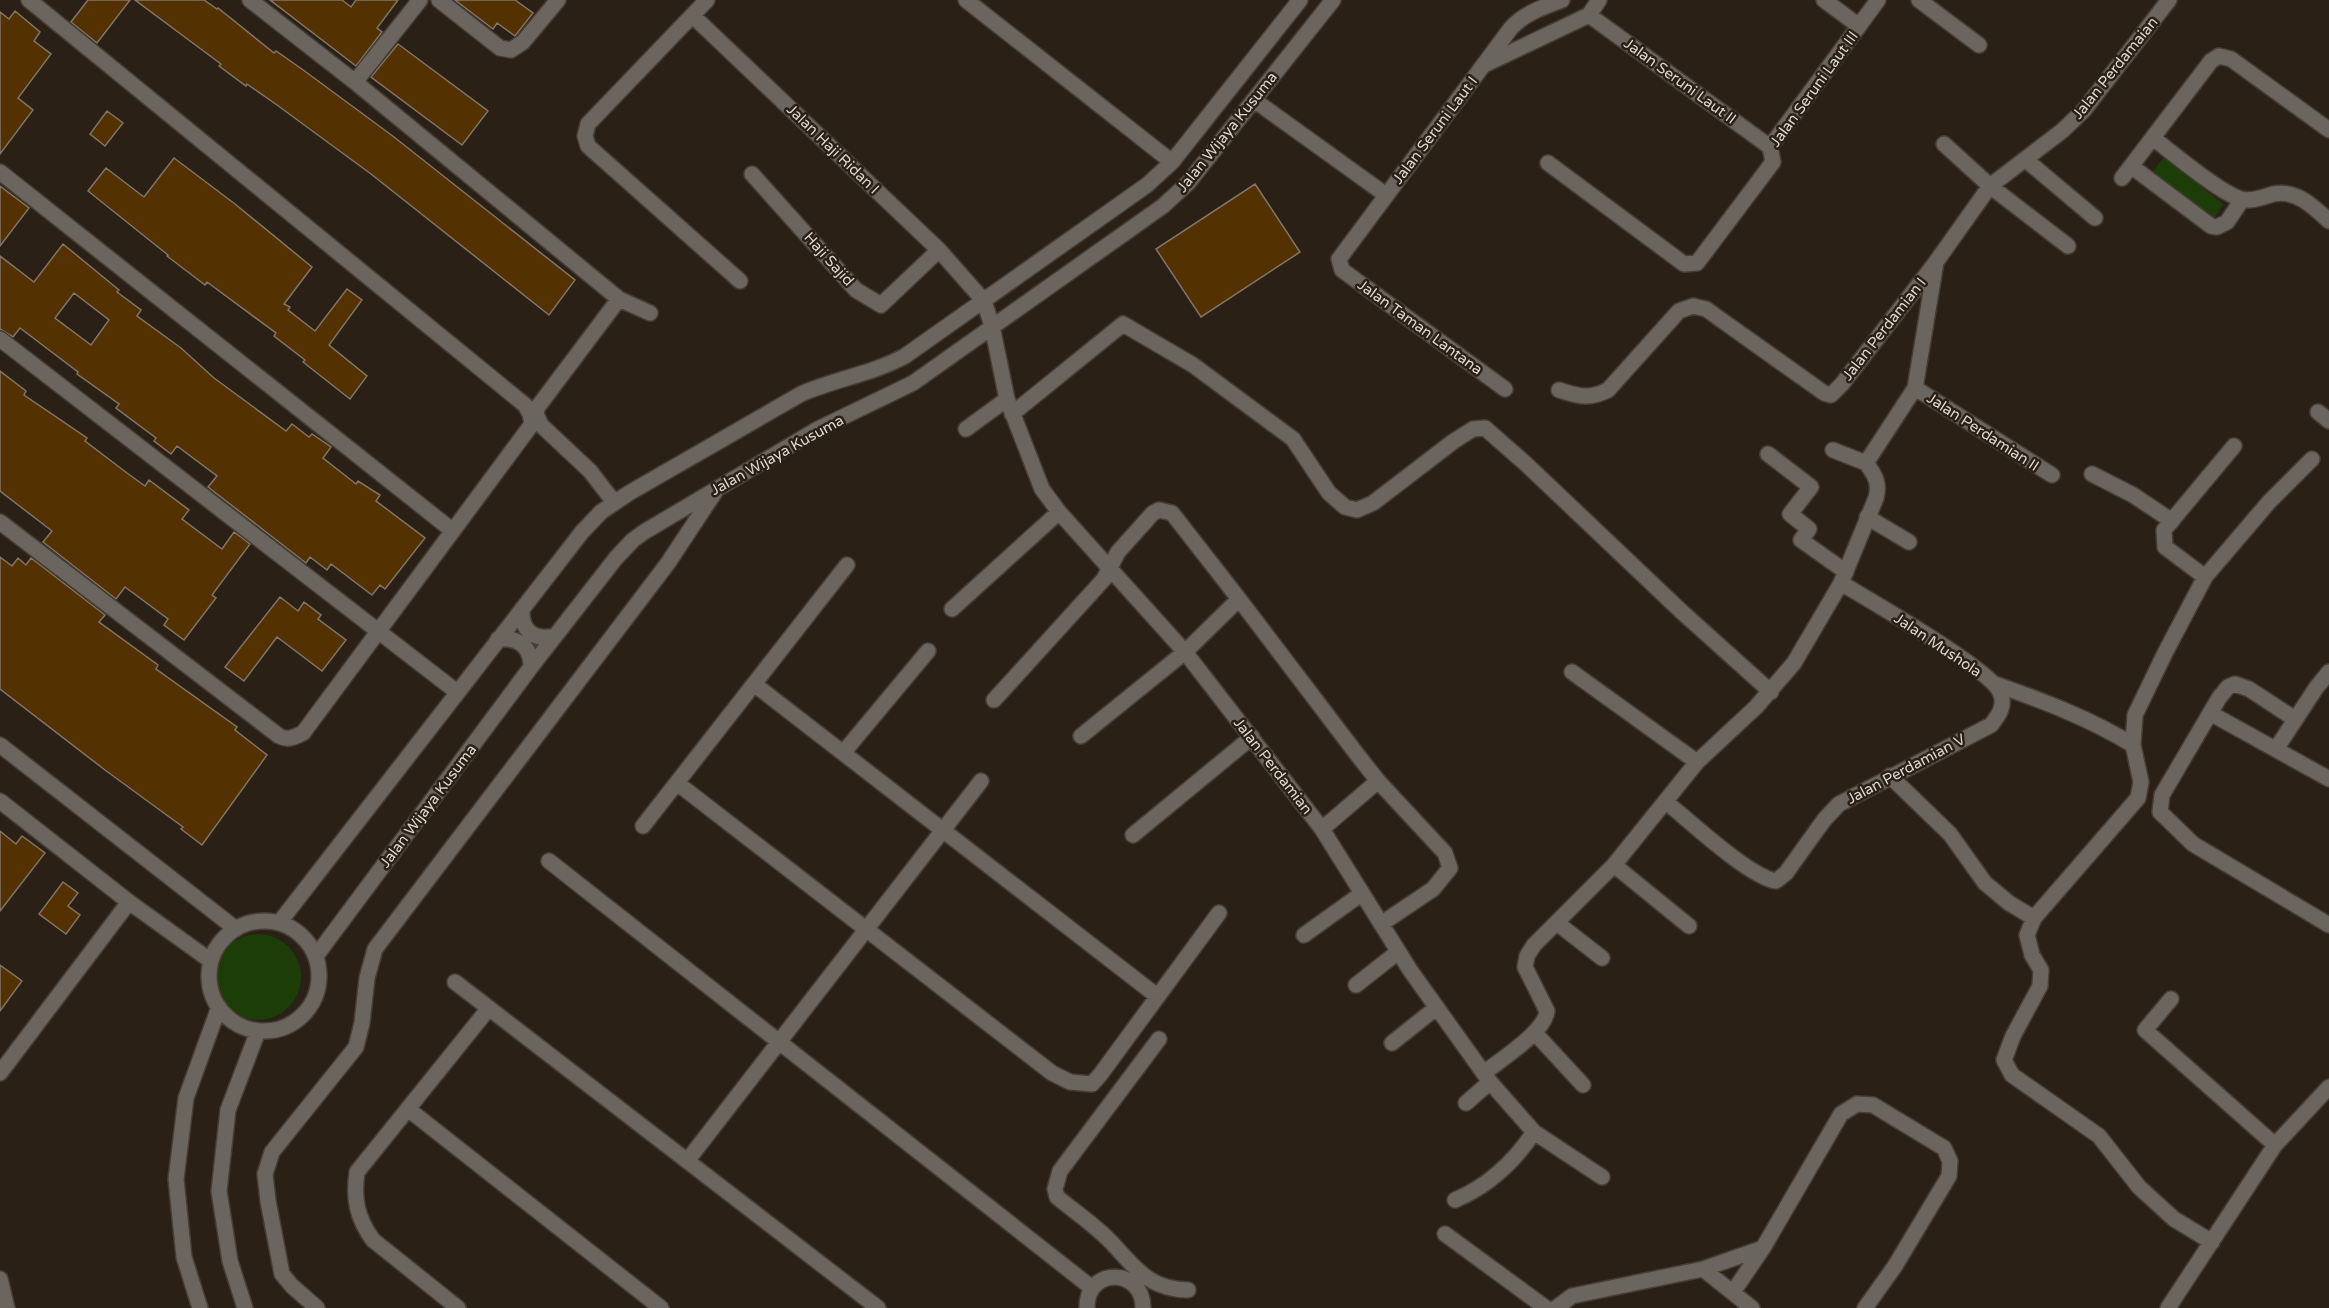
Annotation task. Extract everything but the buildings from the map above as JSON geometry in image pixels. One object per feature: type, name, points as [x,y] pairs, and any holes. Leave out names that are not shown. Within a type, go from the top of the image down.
[{"type":"street","points":[[250,0],[355,82],[619,299],[650,313]]},
{"type":"street","points":[[355,82],[420,0]]},
{"type":"street","points":[[439,0],[500,48],[511,51],[524,42],[558,0]]},
{"type":"street","points":[[707,0],[588,124],[585,136],[588,146],[740,281]]},
{"type":"street","points":[[966,0],[1172,162]]},
{"type":"street","name":"Jalan Wijaya Kusuma","points":[[279,923],[498,639],[582,532],[601,512],[614,502],[801,394],[823,384],[888,366],[905,356],[1138,192],[1172,162],[1300,0]]},
{"type":"street","name":"Jalan Wijaya Kusuma","points":[[316,956],[531,667],[616,558],[633,540],[818,429],[913,382],[1176,195],[1193,177],[1333,0]]},
{"type":"street","name":"Jalan Seruni Laut I","points":[[1339,263],[1340,255],[1519,19],[1562,0]]},
{"type":"street","points":[[1589,15],[1599,0]]},
{"type":"street","points":[[1824,0],[1859,26]]},
{"type":"street","name":"Jalan Seruni Laut III","points":[[1548,164],[1684,264],[1697,263],[1773,162],[1770,147],[1878,0]]},
{"type":"street","points":[[1919,0],[1979,45]]},
{"type":"street","name":"Jalan Perdamaian","points":[[1936,262],[1990,186],[2026,160],[2084,110],[2169,0]]},
{"type":"street","points":[[0,522],[284,739],[303,733],[530,430],[532,418],[525,405],[36,2]]},
{"type":"street","name":"Jalan Seruni Laut I","points":[[1484,65],[1589,15]]},
{"type":"street","name":"Jalan Seruni Laut II","points":[[1589,15],[1770,147]]},
{"type":"street","name":"Jalan Haji Ridan I","points":[[693,16],[939,250],[984,301]]},
{"type":"street","points":[[2242,200],[2227,222],[2217,228],[2127,172],[2211,61],[2219,56],[2231,59],[2329,130]]},
{"type":"street","name":"Jalan Seruni Laut I","points":[[1254,100],[1386,195]]},
{"type":"street","points":[[2153,138],[2224,190],[2242,200],[2258,199],[2276,193],[2296,195],[2329,221]]},
{"type":"street","points":[[1944,144],[1990,186],[2068,246]]},
{"type":"street","points":[[2026,160],[2095,218]]},
{"type":"street","points":[[0,172],[453,531]]},
{"type":"street","name":"Haji Sajid","points":[[752,174],[856,290],[881,305],[939,250]]},
{"type":"street","points":[[1866,463],[1915,388],[1936,262]]},
{"type":"street","name":"Jalan Perdamian I","points":[[1559,390],[1581,397],[1595,397],[1608,390],[1679,311],[1693,306],[1706,309],[1824,393],[1831,395],[1842,384],[1936,262]]},
{"type":"street","name":"Jalan Taman Lantana","points":[[1339,263],[1342,270],[1505,389]]},
{"type":"street","points":[[614,502],[590,471],[541,425],[536,414],[537,408],[619,299]]},
{"type":"street","name":"Jalan Perdamian","points":[[984,301],[992,326],[1007,399],[1042,489],[1059,512],[1185,652],[1322,829],[1398,952],[1487,1077],[1534,1132],[1602,1177]]},
{"type":"street","points":[[1012,414],[1123,324],[1193,365],[1287,434],[1293,439],[1329,493],[1345,507],[1357,510],[1373,503],[1454,441],[1473,429],[1485,429],[1526,464],[1682,612],[1771,692]]},
{"type":"street","points":[[0,339],[457,692]]},
{"type":"street","name":"Jalan Perdamian II","points":[[1915,388],[2052,475]]},
{"type":"street","points":[[966,429],[1007,399]]},
{"type":"street","points":[[2205,577],[2165,547],[2164,530],[2234,446]]},
{"type":"street","points":[[1466,1103],[1487,1077],[1544,1022],[1547,1011],[1525,967],[1527,956],[1534,945],[1614,865],[1697,762],[1771,692],[1794,663],[1844,577],[1879,488],[1876,476],[1866,463],[1833,450]]},
{"type":"street","name":"Jalan Mushola","points":[[1768,454],[1811,487],[1790,514],[1809,529],[1800,540],[1844,577],[1961,657],[1995,684],[2001,693],[2003,706],[1991,725]]},
{"type":"street","points":[[2212,1242],[2174,1219],[2139,1187],[2099,1136],[2012,1075],[2004,1060],[2013,1036],[2040,986],[2041,970],[2032,954],[2027,935],[2034,918],[2138,798],[2141,782],[2133,744],[2135,715],[2205,577],[2269,502],[2313,459]]},
{"type":"street","points":[[2092,474],[2133,495],[2172,521]]},
{"type":"street","points":[[317,1308],[297,1292],[282,1274],[265,1174],[272,1152],[356,1047],[362,1023],[367,978],[375,949],[668,563],[718,487]]},
{"type":"street","points":[[994,700],[1104,579],[1118,552],[1153,513],[1159,510],[1166,511],[1176,517],[1378,781],[1445,853],[1450,868],[1434,889],[1381,924]]},
{"type":"street","points":[[952,609],[1059,512]]},
{"type":"street","points":[[1868,517],[1909,542]]},
{"type":"street","points":[[643,826],[847,565]]},
{"type":"street","points":[[1082,736],[1185,652],[1239,599]]},
{"type":"street","points":[[522,609],[523,623],[532,635],[540,638],[555,636]]},
{"type":"street","points":[[498,639],[513,639],[525,645],[531,667]]},
{"type":"street","points":[[843,753],[928,651]]},
{"type":"street","points":[[1572,672],[1697,762]]},
{"type":"street","points":[[2276,748],[2329,672]]},
{"type":"street","points":[[754,684],[1157,996]]},
{"type":"street","points":[[1995,684],[2063,708],[2133,744]]},
{"type":"street","points":[[2295,719],[2249,689],[2235,684],[2228,687],[2210,713],[2162,795],[2160,812],[2193,844],[2329,925]]},
{"type":"street","points":[[2210,713],[2329,778]]},
{"type":"street","name":"Jalan Perdamian V","points":[[1666,802],[1764,879],[1776,881],[1786,873],[1824,820],[1839,804],[1991,725]]},
{"type":"street","points":[[1133,835],[1252,737]]},
{"type":"street","points":[[0,745],[236,928]]},
{"type":"street","points":[[1890,776],[1950,834],[1985,883],[2009,903],[2034,918]]},
{"type":"street","points":[[687,1161],[981,781]]},
{"type":"street","points":[[1322,829],[1378,781]]},
{"type":"street","points":[[677,783],[1052,1073],[1070,1083],[1092,1083],[1219,913]]},
{"type":"street","points":[[0,801],[129,902],[211,961]]},
{"type":"street","points":[[549,861],[1092,1288]]},
{"type":"street","points":[[1614,865],[1689,926]]},
{"type":"street","points":[[1304,936],[1361,894]]},
{"type":"street","points":[[0,1073],[129,902]]},
{"type":"street","points":[[257,921],[279,923],[305,939],[316,956],[320,972],[318,988],[303,1016],[290,1025],[274,1030],[258,1031],[243,1027],[229,1018],[219,1007],[210,984],[211,961],[225,937],[236,928],[257,921]]},
{"type":"street","points":[[1557,923],[1602,958]]},
{"type":"street","points":[[1356,985],[1398,952]]},
{"type":"street","points":[[455,982],[878,1308]]},
{"type":"street","points":[[2171,999],[2145,1030],[2275,1144]]},
{"type":"street","points":[[200,1308],[184,1257],[176,1179],[186,1098],[219,1007]]},
{"type":"street","points":[[458,1308],[373,1240],[363,1227],[354,1191],[357,1172],[489,1008]]},
{"type":"street","points":[[1392,1043],[1436,1008]]},
{"type":"street","points":[[245,1308],[230,1261],[219,1191],[228,1110],[258,1031]]},
{"type":"street","points":[[1535,1033],[1583,1085]]},
{"type":"street","points":[[1159,1040],[1060,1171],[1055,1189],[1057,1197],[1108,1239],[1120,1254],[1148,1279],[1163,1287],[1188,1290]]},
{"type":"street","points":[[2168,1308],[2275,1144],[2329,1088]]},
{"type":"street","points":[[1733,1292],[1763,1248],[1841,1114],[1857,1104],[1873,1105],[1944,1148],[1950,1161],[1949,1176],[1895,1266],[1865,1308]]},
{"type":"street","points":[[408,1109],[661,1308]]},
{"type":"street","points":[[1455,1200],[1477,1191],[1497,1175],[1534,1132]]},
{"type":"street","points":[[1445,1233],[1546,1308]]},
{"type":"street","points":[[1556,1308],[1572,1296],[1703,1269],[1763,1248]]},
{"type":"street","points":[[1117,1277],[1120,1254]]},
{"type":"street","points":[[1703,1269],[1752,1308]]},
{"type":"street","points":[[1087,1308],[1092,1288],[1103,1279],[1117,1277],[1130,1281],[1136,1286],[1143,1303],[1163,1287]]},
{"type":"street","points":[[0,1279],[7,1308]]},
{"type":"green space","points":[[2164,157],[2223,204],[2213,221],[2152,173]]},
{"type":"green space","points":[[250,934],[266,934],[289,946],[298,960],[301,977],[298,994],[289,1008],[266,1020],[250,1020],[234,1013],[222,1001],[215,985],[215,969],[222,953],[234,941]]}]
